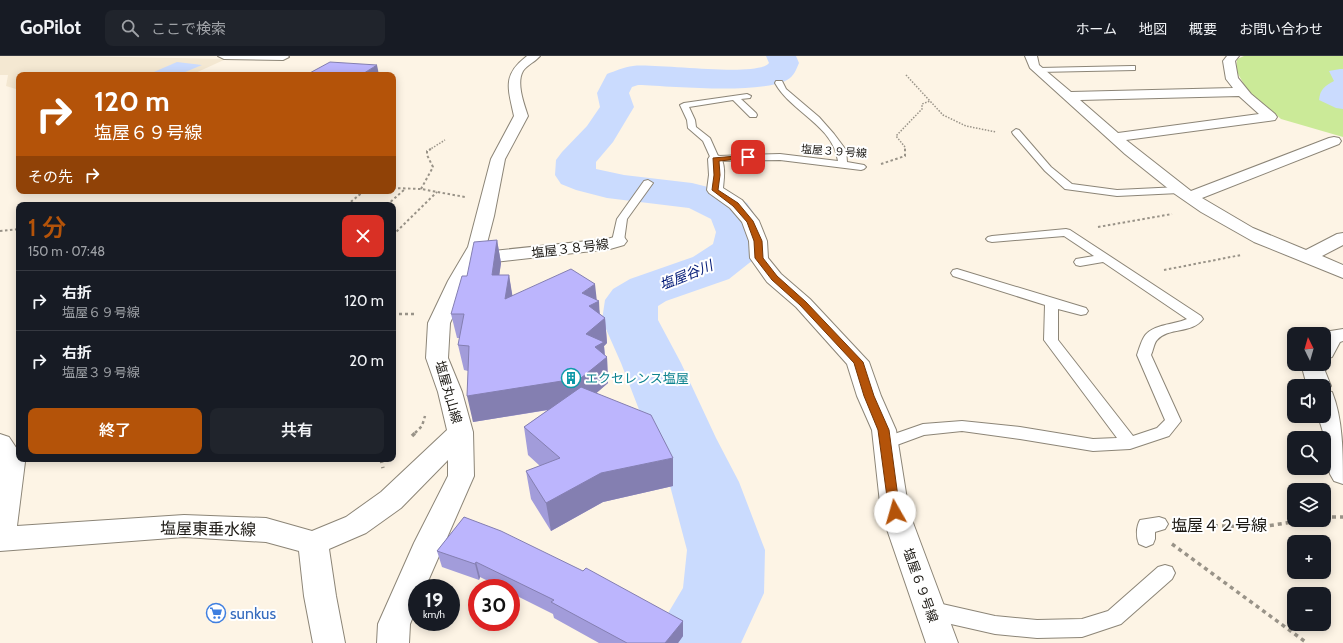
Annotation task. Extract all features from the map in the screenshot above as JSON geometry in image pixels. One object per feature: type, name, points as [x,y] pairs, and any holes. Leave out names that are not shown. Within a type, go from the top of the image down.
[{"type":"street","points":[[224,56],[283,57]]},
{"type":"street","name":"塩屋丸山線","points":[[393,643],[394,624],[429,543],[461,476],[460,432],[450,392],[437,358],[439,323],[458,281],[477,247],[498,159],[521,116],[515,96],[516,73],[522,65],[534,56]]},
{"type":"street","points":[[1031,56],[1034,66],[1170,184],[1184,194],[1234,225],[1281,248],[1343,272]]},
{"type":"street","points":[[1116,137],[1270,118],[1232,79],[1229,61],[1233,56]]},
{"type":"street","points":[[1069,96],[1243,92]]},
{"type":"street","points":[[1184,194],[1334,141]]},
{"type":"street","name":"塩屋６９号線","points":[[715,159],[717,175],[715,190],[736,204],[750,221],[758,241],[759,258],[774,278],[803,303],[858,362],[869,396],[884,430],[895,512],[942,643]]},
{"type":"street","points":[[1306,257],[1343,238]]},
{"type":"street","name":"塩屋３８号線","points":[[470,259],[610,244],[618,241]]},
{"type":"street","points":[[1331,339],[1332,337],[1343,335]]},
{"type":"street","points":[[1331,413],[1340,433],[1343,474]]},
{"type":"street","points":[[329,643],[320,596],[313,543],[356,526],[391,500],[460,432]]},
{"type":"street","points":[[0,443],[12,462],[1,539]]},
{"type":"street","name":"塩屋東垂水線","points":[[1,539],[184,526],[266,530],[313,543]]},
{"type":"lane","points":[[1040,70],[1132,68]]},
{"type":"lane","points":[[779,83],[783,90],[816,119],[831,136],[841,150],[843,165]]},
{"type":"lane","points":[[715,159],[707,140],[692,128],[691,120],[684,105],[747,96]]},
{"type":"lane","points":[[734,97],[753,115]]},
{"type":"lane","points":[[1016,132],[1048,169],[1069,188],[1117,193],[1184,194]]},
{"type":"lane","name":"塩屋３９号線","points":[[715,159],[780,157],[861,167]]},
{"type":"lane","name":"塩屋３８号線","points":[[618,241],[622,219],[648,183]]},
{"type":"lane","points":[[886,443],[923,430],[962,426],[1020,433],[1093,445],[1130,443],[1163,432],[1173,421],[1144,354],[1150,338],[1163,330],[1185,325],[1196,319],[1066,232],[992,239]]},
{"type":"lane","points":[[1080,262],[1106,258]]},
{"type":"lane","points":[[958,273],[1051,303],[1081,311]]},
{"type":"lane","points":[[1051,303],[1050,340],[1130,443]]},
{"type":"lane","points":[[929,610],[995,625],[1036,629],[1082,628],[1114,618],[1165,573]]},
{"type":"path","points":[[906,75],[943,115],[966,126],[1002,133],[1016,132]]},
{"type":"path","name":"塩屋３９号線","points":[[861,167],[884,164],[905,156],[905,147],[896,136],[922,109],[922,104],[930,101]]},
{"type":"path","points":[[421,188],[433,166],[427,155],[427,151],[445,140]]},
{"type":"path","points":[[396,188],[421,188],[489,201]]},
{"type":"path","points":[[391,202],[398,197],[405,188]]},
{"type":"path","points":[[396,232],[437,192]]},
{"type":"path","points":[[351,202],[360,194]]},
{"type":"path","points":[[1066,232],[1139,221]]},
{"type":"path","points":[[0,231],[16,229]]},
{"type":"path","points":[[1133,276],[1281,248]]},
{"type":"path","points":[[378,473],[383,468],[382,462]]},
{"type":"path","points":[[1331,517],[1343,517]]},
{"type":"path","name":"塩屋４２号線","points":[[1287,524],[1150,529],[1307,643]]},
{"type":"shaded area","points":[[0,56],[226,59],[198,72],[16,72],[16,89],[6,86],[8,75],[0,75]]},
{"type":"green space","points":[[1244,56],[1343,56],[1343,137],[1281,119],[1247,90],[1236,70],[1237,59]]},
{"type":"water","points":[[177,62],[202,65],[185,72],[154,72]]},
{"type":"water","points":[[1343,69],[1343,109],[1336,108],[1319,100],[1320,93],[1334,81],[1329,71]]},
{"type":"building","points":[[330,62],[377,65],[366,72],[312,72]]},
{"type":"building","points":[[497,240],[492,275],[509,275],[505,299],[571,269],[595,284],[582,293],[599,301],[589,306],[605,318],[586,334],[604,342],[595,347],[607,357],[581,378],[467,396],[469,346],[458,345],[464,314],[451,314],[462,276],[467,276],[474,242]]},
{"type":"building","points":[[581,387],[651,415],[673,458],[601,473],[546,503],[526,471],[560,458],[524,427]]},
{"type":"building","points":[[464,517],[501,531],[583,571],[586,568],[683,621],[665,643],[627,643],[551,602],[554,600],[520,583],[520,579],[511,579],[476,562],[475,564],[437,551]]},
{"type":"waterway","name":"塩屋谷川","points":[[698,643],[723,593],[726,550],[704,482],[683,438],[651,363],[630,320],[632,300],[648,290],[711,268],[736,250],[739,232],[731,212],[709,200],[675,193],[624,188],[591,181],[575,175],[576,160],[600,134],[617,107],[613,93],[618,81],[634,75],[722,79],[762,77],[775,74],[781,70],[784,63],[781,56]]},
{"type":"place","name":"エクセレンス塩屋","points":[[571,378]]},
{"type":"place","name":"sunkus","points":[[216,613]]},
{"type":"route","points":[[748,157],[715,159],[717,175],[715,190],[736,204],[750,221],[758,241],[759,258],[774,278],[803,303],[858,362],[869,396],[884,430],[895,512]]}]
